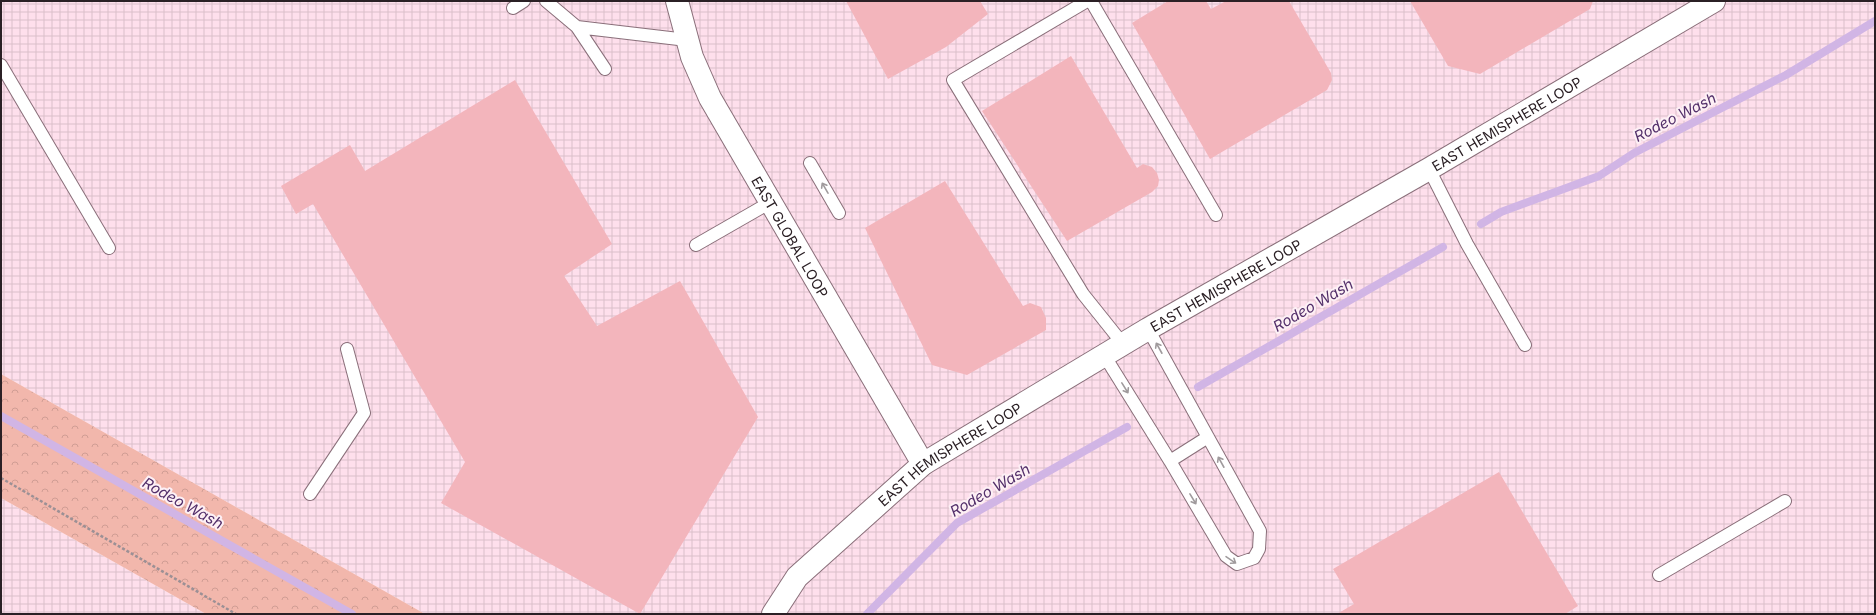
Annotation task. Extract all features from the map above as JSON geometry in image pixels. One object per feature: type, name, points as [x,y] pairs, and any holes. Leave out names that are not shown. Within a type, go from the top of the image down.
[{"type":"street","name":"EAST GLOBAL LOOP","points":[[677,1],[692,56],[710,98],[923,464]]},
{"type":"street","name":"EAST HEMISPHERE LOOP","points":[[773,614],[797,577],[923,464],[1148,329],[1429,169],[1714,1]]},
{"type":"lane","points":[[513,8],[524,1]]},
{"type":"lane","points":[[546,1],[578,27],[605,69]]},
{"type":"lane","points":[[1087,1],[953,80],[1083,294],[1123,344]]},
{"type":"lane","points":[[1091,1],[1216,215]]},
{"type":"lane","points":[[578,27],[687,40]]},
{"type":"lane","points":[[1,66],[109,248]]},
{"type":"lane","points":[[810,163],[839,214]]},
{"type":"lane","points":[[1429,169],[1467,244],[1525,345]]},
{"type":"lane","points":[[696,246],[771,202]]},
{"type":"lane","points":[[1104,355],[1170,461],[1226,556],[1237,564],[1254,558],[1259,549],[1260,531],[1148,329]]},
{"type":"lane","points":[[310,494],[364,413],[347,349]]},
{"type":"lane","points":[[1170,461],[1208,437]]},
{"type":"lane","points":[[1658,575],[1785,501]]},
{"type":"path","points":[[1,478],[236,614]]},
{"type":"shaded area","points":[[1,1],[1875,1],[1875,614],[425,614],[1,374]]},
{"type":"shaded area","points":[[1,498],[206,614],[1,614]]},
{"type":"green space","points":[[1,374],[425,614],[206,614],[1,498]]},
{"type":"building","points":[[846,1],[980,1],[988,14],[946,47],[888,79]]},
{"type":"building","points":[[1168,1],[1206,1],[1211,9],[1226,1],[1289,1],[1331,73],[1332,80],[1327,90],[1210,159],[1132,23]]},
{"type":"building","points":[[1410,1],[1593,1],[1590,9],[1480,74],[1448,66]]},
{"type":"building","points":[[1071,56],[1137,168],[1143,164],[1152,167],[1157,173],[1159,180],[1158,186],[1152,192],[1067,241],[982,111]]},
{"type":"building","points":[[515,80],[612,244],[564,276],[597,326],[680,281],[758,417],[640,614],[441,503],[465,462],[313,204],[296,214],[281,186],[350,145],[365,171]]},
{"type":"building","points":[[945,181],[1023,306],[1030,303],[1041,307],[1046,318],[1046,330],[967,375],[932,365],[865,228]]},
{"type":"building","points":[[1499,472],[1578,606],[1565,614],[1337,614],[1354,604],[1333,569]]},
{"type":"waterway","name":"Rodeo Wash","points":[[1481,224],[1501,212],[1599,176],[1634,153],[1786,75],[1875,21]]},
{"type":"waterway","name":"Rodeo Wash","points":[[1198,387],[1443,247]]},
{"type":"waterway","name":"Rodeo Wash","points":[[1,416],[352,614]]},
{"type":"waterway","name":"Rodeo Wash","points":[[867,614],[957,523],[1127,427]]}]
